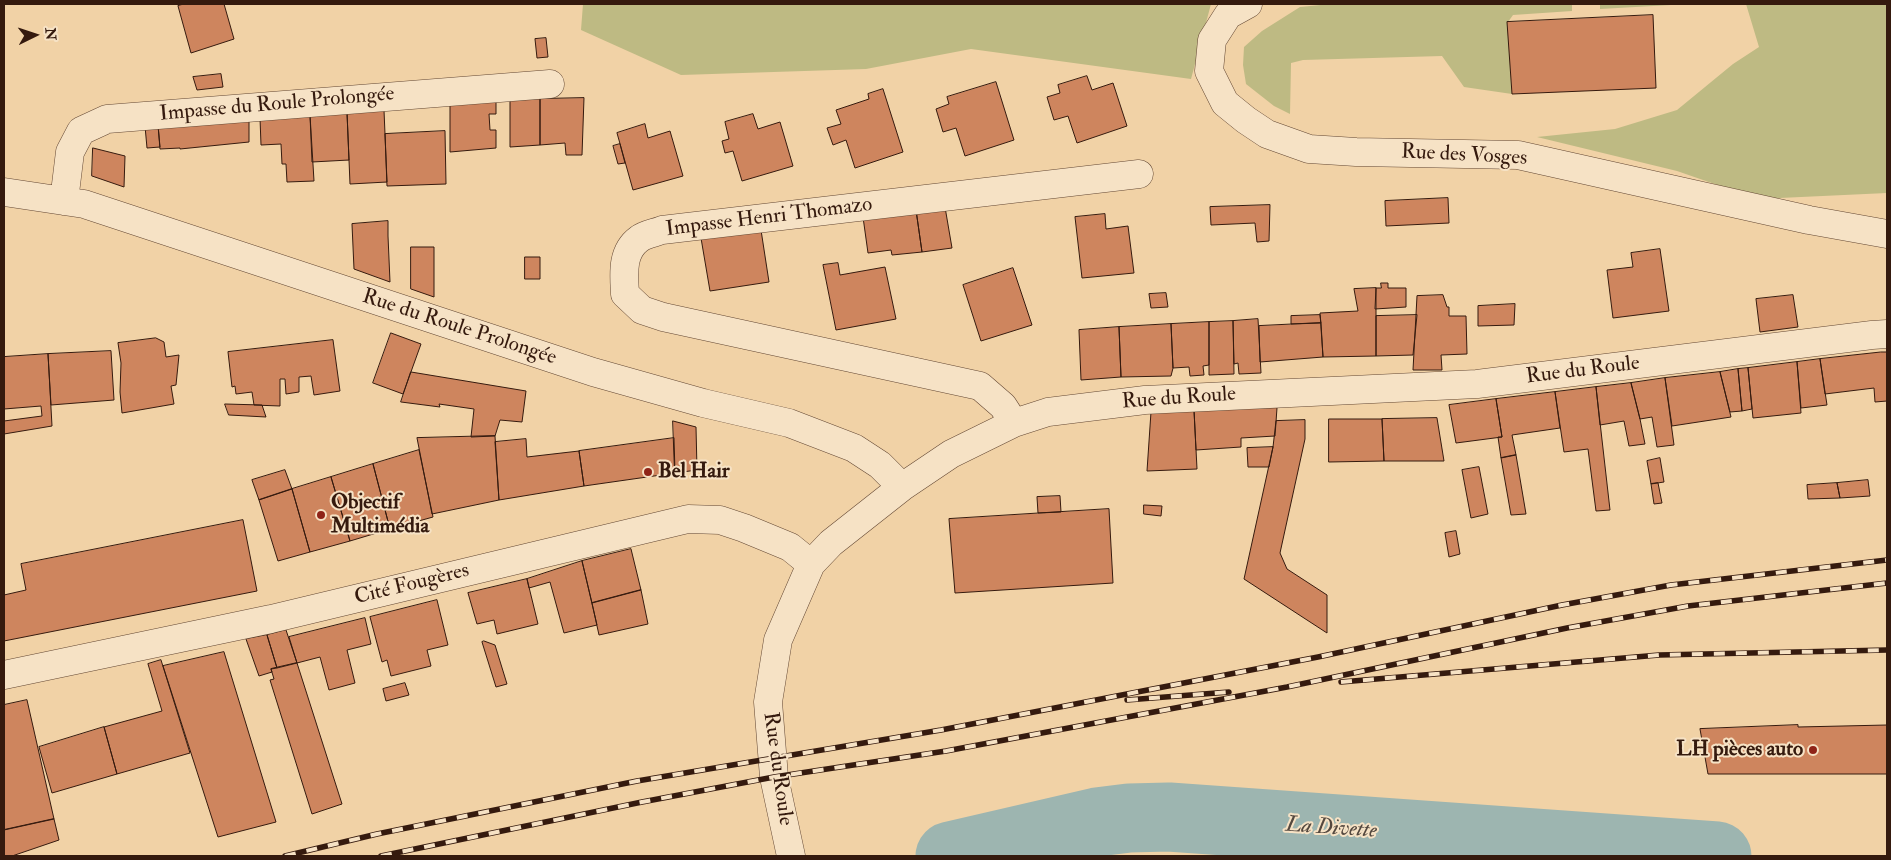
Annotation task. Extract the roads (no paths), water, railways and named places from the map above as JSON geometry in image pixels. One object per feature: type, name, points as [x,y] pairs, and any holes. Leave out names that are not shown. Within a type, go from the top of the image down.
[{"type":"street","name":"Rue des Vosges","points":[[1248,4],[1228,15],[1212,40],[1209,71],[1225,103],[1267,134],[1309,149],[1356,152],[1518,155],[1809,220],[1887,234]]},
{"type":"street","name":"Impasse du Roule Prolongée","points":[[64,201],[70,152],[81,131],[108,119],[550,84]]},
{"type":"street","name":"Impasse Henri Thomazo","points":[[1014,423],[1003,406],[980,386],[663,317],[642,310],[625,294],[626,256],[639,239],[662,230],[1139,174]]},
{"type":"street","name":"Rue du Roule Prolongée","points":[[4,192],[84,204],[593,372],[704,403],[789,423],[854,448],[880,464],[902,487]]},
{"type":"street","name":"Rue du Roule","points":[[790,853],[774,777],[768,702],[778,640],[811,564],[830,543],[902,487],[951,454],[1014,423],[1048,412],[1145,400],[1477,384],[1887,334]]},
{"type":"street","name":"Cité Fougères","points":[[4,675],[271,619],[688,519],[720,520],[744,528],[790,548],[811,564]]},
{"type":"waterway","name":"La Divette","points":[[950,856],[1097,822],[1129,818],[1169,817],[1717,856]]},
{"type":"railway","points":[[285,856],[377,834],[637,781],[941,730],[1318,657],[1562,605],[1671,585],[1887,560]]},
{"type":"railway","points":[[381,856],[642,802],[774,777],[946,751],[1287,687],[1567,628],[1688,606],[1887,583]]},
{"type":"railway","points":[[1341,682],[1659,655],[1887,650]]},
{"type":"railway","points":[[1127,700],[1229,692]]},
{"type":"place","name":"Bel Hair","points":[[648,472]]},
{"type":"place","name":"Objectif Multimédia","points":[[321,515]]},
{"type":"place","name":"LH pièces auto","points":[[1813,750]]}]
